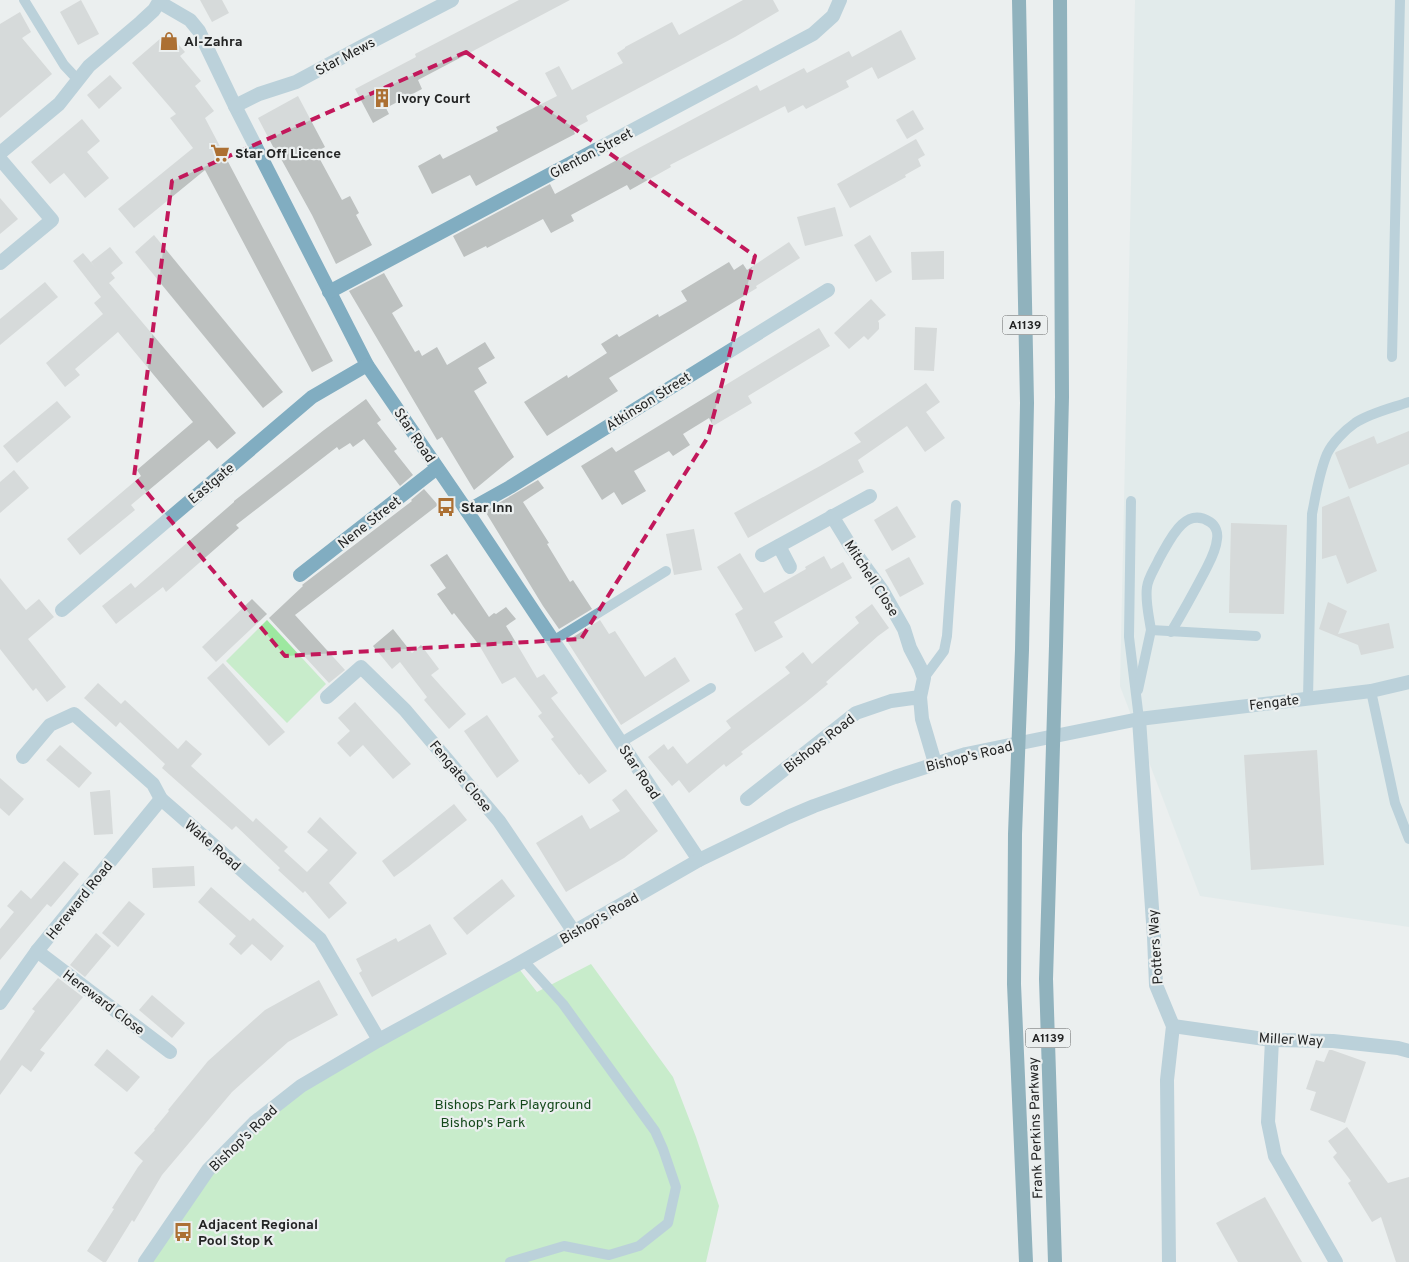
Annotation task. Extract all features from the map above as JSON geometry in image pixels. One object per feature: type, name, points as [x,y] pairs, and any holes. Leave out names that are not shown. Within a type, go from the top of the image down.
[{"type":"highway","name":"Frank Perkins Parkway","points":[[1019,0],[1027,403],[1022,650],[1015,834],[1014,984],[1026,1262]]},
{"type":"highway","name":"Frank Perkins Parkway","points":[[1055,1262],[1046,979],[1062,397],[1060,0]]},
{"type":"street","name":"Star Mews","points":[[235,106],[259,94],[296,82],[452,0]]},
{"type":"street","name":"Glenton Street","points":[[329,292],[812,34],[834,16],[840,0]]},
{"type":"street","points":[[0,153],[59,104],[89,66],[141,22],[154,10],[160,1]]},
{"type":"street","name":"Star Road","points":[[160,1],[190,20],[199,31],[235,106],[367,365],[467,511],[699,860]]},
{"type":"street","points":[[0,159],[52,220],[0,262]]},
{"type":"street","name":"Atkinson Street","points":[[467,511],[518,482],[828,290]]},
{"type":"street","name":"Eastgate","points":[[62,610],[312,397],[367,365]]},
{"type":"street","name":"Nene Street","points":[[300,575],[437,468]]},
{"type":"street","points":[[762,555],[870,496]]},
{"type":"street","name":"Mitchell Close","points":[[832,516],[851,547],[882,590],[904,628],[910,648],[924,678]]},
{"type":"street","points":[[779,546],[790,567]]},
{"type":"street","name":"Fengate Close","points":[[327,697],[361,667],[405,710],[499,821],[574,932]]},
{"type":"street","points":[[924,678],[920,697],[922,719],[935,763]]},
{"type":"street","name":"Fengate","points":[[1139,719],[1371,691],[1409,682]]},
{"type":"street","name":"Bishops Road","points":[[747,799],[856,713],[891,701],[920,697]]},
{"type":"street","name":"Wake Road","points":[[23,757],[50,725],[74,714],[154,784],[161,798],[320,939],[378,1040]]},
{"type":"street","name":"Bishop's Road","points":[[145,1262],[208,1170],[256,1122],[301,1086],[378,1040],[524,961],[699,860],[814,806],[935,763],[966,754],[1139,719]]},
{"type":"street","name":"Potters Way","points":[[1139,719],[1156,985],[1173,1026],[1167,1080],[1169,1262]]},
{"type":"street","name":"Hereward Road","points":[[0,1003],[37,951],[161,798]]},
{"type":"street","name":"Hereward Close","points":[[37,951],[170,1052]]},
{"type":"street","name":"Miller Way","points":[[1173,1026],[1272,1040],[1333,1041],[1398,1048],[1409,1051]]},
{"type":"street","points":[[1272,1040],[1268,1122],[1275,1156],[1336,1262]]},
{"type":"lane","points":[[24,0],[64,65],[78,80]]},
{"type":"lane","points":[[1392,357],[1400,0]]},
{"type":"lane","points":[[1308,698],[1312,514],[1316,489],[1328,453],[1339,438],[1356,423],[1382,411],[1409,402]]},
{"type":"lane","points":[[1132,501],[1129,638],[1139,719]]},
{"type":"lane","points":[[924,678],[944,651],[947,636],[956,505]]},
{"type":"lane","points":[[1136,698],[1151,630],[1147,604],[1147,586],[1174,531],[1183,522],[1193,518],[1203,519],[1212,523],[1217,531],[1214,553],[1171,632]]},
{"type":"lane","points":[[553,641],[666,571]]},
{"type":"lane","points":[[1151,630],[1256,636]]},
{"type":"lane","points":[[620,742],[711,688]]},
{"type":"lane","points":[[1371,691],[1395,803],[1409,839]]},
{"type":"lane","points":[[510,1262],[564,1246],[609,1255],[639,1246],[668,1223],[676,1186],[664,1149],[655,1131],[563,1004],[524,961]]},
{"type":"highlighted area","points":[[466,52],[755,256],[708,437],[581,639],[285,656],[134,477],[172,181]]},
{"type":"shaded area","points":[[1135,0],[1409,0],[1409,927],[1200,896],[1120,686]]},
{"type":"green space","points":[[267,620],[326,684],[287,723],[226,661]]},
{"type":"green space","name":"Bishop's Park","points":[[591,964],[673,1077],[696,1137],[719,1206],[706,1262],[145,1262],[219,1159],[289,1096],[516,965],[537,992]]},
{"type":"building","points":[[81,0],[99,34],[78,45],[60,12]]},
{"type":"building","points":[[200,0],[222,0],[229,13],[212,22]]},
{"type":"building","points":[[519,0],[570,0],[418,80],[422,89],[386,108],[389,114],[373,123],[355,89],[416,57],[415,54]]},
{"type":"building","points":[[743,0],[773,0],[779,11],[735,37],[586,116],[588,121],[573,129],[575,134],[476,186],[470,175],[432,194],[418,166],[440,154],[443,159],[498,131],[496,127],[557,96],[545,73],[559,66],[572,90],[623,63],[617,53],[672,22],[679,35]]},
{"type":"building","points":[[20,12],[31,32],[22,38],[52,74],[0,118],[0,24]]},
{"type":"building","points":[[901,30],[916,59],[878,79],[872,67],[846,81],[849,87],[806,109],[803,105],[788,113],[785,106],[670,165],[671,167],[630,190],[627,185],[571,215],[574,221],[551,233],[543,219],[487,248],[486,246],[464,257],[453,236],[550,184],[555,194],[757,85],[760,91],[804,68],[807,73],[849,51],[852,57]]},
{"type":"building","points":[[168,32],[185,52],[180,56],[201,81],[195,86],[214,111],[205,118],[333,361],[312,372],[205,170],[134,228],[118,209],[193,148],[170,118],[176,114],[132,63]]},
{"type":"building","points":[[110,75],[122,88],[99,109],[87,95]]},
{"type":"building","points":[[298,96],[325,147],[316,152],[342,200],[350,196],[359,213],[356,215],[372,245],[336,264],[312,215],[258,118]]},
{"type":"building","points":[[913,110],[924,129],[907,139],[896,120]]},
{"type":"building","points":[[82,119],[100,141],[87,152],[109,178],[85,198],[64,173],[50,184],[31,162]]},
{"type":"building","points":[[916,139],[925,155],[918,159],[921,166],[905,175],[906,177],[850,208],[837,184]]},
{"type":"building","points":[[0,198],[18,219],[0,234]]},
{"type":"building","points":[[835,207],[843,236],[805,246],[797,217]]},
{"type":"building","points":[[154,235],[283,392],[263,408],[135,252]]},
{"type":"building","points":[[870,235],[892,272],[876,282],[854,245]]},
{"type":"building","points":[[789,242],[800,258],[756,286],[757,288],[609,378],[618,391],[547,436],[524,402],[567,375],[568,378],[607,353],[601,344],[617,334],[619,337],[658,314],[659,317],[687,301],[681,291],[729,262],[734,270],[743,264],[747,270]]},
{"type":"building","points":[[110,247],[123,263],[111,273],[115,278],[109,283],[236,433],[217,449],[209,440],[131,505],[135,510],[80,555],[67,539],[141,476],[137,470],[193,422],[118,332],[75,369],[80,375],[65,387],[46,363],[103,314],[94,303],[101,297],[73,261],[83,253],[96,268],[91,262]]},
{"type":"building","points":[[944,251],[944,279],[912,280],[911,252]]},
{"type":"building","points":[[384,273],[403,306],[392,313],[415,352],[419,350],[422,356],[437,347],[447,365],[485,342],[495,358],[478,368],[487,383],[474,391],[514,457],[474,490],[442,437],[437,440],[349,291]]},
{"type":"building","points":[[45,282],[58,297],[0,345],[0,319]]},
{"type":"building","points":[[871,299],[886,315],[878,321],[879,329],[868,340],[864,336],[849,349],[834,333]]},
{"type":"building","points":[[915,327],[937,328],[934,371],[914,370]]},
{"type":"building","points":[[819,328],[830,346],[748,396],[752,403],[713,426],[709,418],[683,434],[690,445],[673,456],[669,451],[634,471],[646,491],[622,505],[614,492],[602,500],[581,466],[612,447],[616,452]]},
{"type":"building","points":[[926,383],[940,402],[926,412],[945,438],[925,452],[907,426],[858,460],[864,472],[748,538],[734,513],[861,442],[854,433]]},
{"type":"building","points":[[366,399],[381,420],[377,423],[397,449],[394,451],[413,475],[400,486],[364,439],[353,447],[350,443],[339,450],[337,447],[236,525],[239,528],[166,592],[163,587],[116,624],[102,606],[131,583],[135,588],[234,501]]},
{"type":"building","points":[[57,401],[71,417],[17,463],[3,446]]},
{"type":"building","points":[[1409,431],[1409,464],[1349,489],[1336,452],[1374,436],[1377,444]]},
{"type":"building","points":[[14,470],[29,488],[0,513],[0,482]]},
{"type":"building","points":[[538,480],[544,488],[523,502],[549,543],[547,544],[570,582],[573,580],[592,609],[559,629],[485,511]]},
{"type":"building","points":[[424,489],[438,505],[295,615],[345,670],[329,683],[269,618],[302,585],[412,501]]},
{"type":"building","points":[[1349,496],[1377,571],[1347,584],[1336,555],[1322,559],[1322,507]]},
{"type":"building","points":[[897,506],[916,537],[892,551],[874,520]]},
{"type":"building","points":[[1231,523],[1287,525],[1284,614],[1229,613]]},
{"type":"building","points":[[694,529],[702,570],[674,575],[666,534]]},
{"type":"building","points":[[740,553],[764,593],[806,569],[805,567],[824,556],[831,569],[843,562],[852,578],[774,622],[783,637],[755,652],[735,614],[743,609],[717,567]]},
{"type":"building","points":[[447,554],[489,617],[506,607],[516,619],[506,626],[537,678],[544,674],[558,693],[551,698],[607,771],[589,784],[581,774],[579,775],[551,739],[554,737],[538,716],[542,713],[515,677],[502,684],[479,645],[454,613],[452,615],[437,594],[446,588],[430,565]]},
{"type":"building","points":[[909,557],[924,584],[900,597],[885,570]]},
{"type":"building","points":[[0,578],[26,610],[39,599],[54,617],[28,639],[66,687],[47,702],[36,688],[33,691],[0,649]]},
{"type":"building","points":[[252,599],[267,614],[216,662],[202,647]]},
{"type":"building","points":[[1328,602],[1347,611],[1338,634],[1389,623],[1394,648],[1361,655],[1358,645],[1319,629]]},
{"type":"building","points":[[872,604],[889,628],[826,682],[828,684],[805,703],[741,752],[743,754],[726,767],[724,764],[689,793],[679,780],[672,786],[648,757],[664,744],[668,750],[673,746],[687,764],[731,728],[726,721],[790,673],[785,667],[803,652],[812,664],[859,623],[855,617]]},
{"type":"building","points":[[600,620],[609,634],[615,631],[645,677],[675,657],[690,681],[621,725],[567,641]]},
{"type":"building","points":[[393,629],[412,653],[421,645],[439,669],[431,675],[466,714],[449,729],[424,700],[427,697],[400,662],[392,669],[373,646]]},
{"type":"building","points":[[223,663],[285,732],[269,746],[207,678]]},
{"type":"building","points":[[98,683],[121,704],[125,700],[178,749],[186,740],[202,754],[191,766],[253,822],[256,818],[288,847],[284,851],[307,872],[328,850],[307,832],[320,817],[357,853],[329,883],[347,903],[329,919],[305,891],[303,893],[278,870],[280,868],[236,826],[232,830],[162,768],[165,764],[120,722],[116,727],[84,698]]},
{"type":"building","points":[[355,702],[411,764],[393,779],[363,745],[350,757],[337,743],[350,731],[338,718]]},
{"type":"building","points":[[487,715],[519,761],[497,778],[464,731]]},
{"type":"building","points":[[60,745],[92,773],[79,788],[46,760]]},
{"type":"building","points":[[1317,750],[1324,865],[1251,870],[1244,755]]},
{"type":"building","points":[[0,778],[24,799],[9,816],[0,808]]},
{"type":"building","points":[[626,789],[658,831],[624,858],[566,892],[536,843],[582,815],[590,829],[620,811],[612,800]]},
{"type":"building","points":[[110,790],[113,834],[94,835],[90,792]]},
{"type":"building","points":[[454,804],[467,820],[394,877],[382,861]]},
{"type":"building","points":[[64,861],[79,874],[51,907],[47,904],[0,960],[0,929],[14,912],[7,906],[21,890],[31,899]]},
{"type":"building","points":[[194,866],[195,886],[153,888],[152,868]]},
{"type":"building","points":[[502,879],[515,896],[467,935],[453,918]]},
{"type":"building","points":[[211,887],[250,921],[253,918],[284,946],[271,961],[252,944],[241,955],[229,944],[236,936],[198,902]]},
{"type":"building","points":[[129,901],[145,914],[118,947],[102,933]]},
{"type":"building","points":[[430,924],[447,954],[372,997],[359,973],[362,971],[356,959],[396,938],[398,942]]},
{"type":"building","points":[[96,933],[111,946],[85,977],[70,965]]},
{"type":"building","points":[[58,978],[83,997],[40,1050],[45,1053],[31,1072],[22,1065],[0,1095],[0,1061],[35,1011],[32,1009]]},
{"type":"building","points":[[319,980],[338,1015],[288,1042],[232,1092],[162,1175],[134,1222],[132,1220],[106,1262],[103,1262],[87,1251],[143,1161],[134,1153],[155,1130],[168,1110],[208,1061],[265,1010]]},
{"type":"building","points":[[152,995],[185,1023],[172,1038],[139,1010]]},
{"type":"building","points":[[107,1049],[140,1077],[127,1092],[94,1065]]},
{"type":"building","points":[[1329,1050],[1366,1062],[1345,1123],[1310,1110],[1316,1092],[1306,1089],[1316,1060],[1324,1062]]},
{"type":"building","points":[[1347,1127],[1388,1183],[1409,1177],[1409,1262],[1396,1262],[1381,1217],[1372,1222],[1348,1183],[1351,1181],[1333,1157],[1337,1153],[1328,1141]]},
{"type":"building","points":[[1265,1197],[1302,1262],[1238,1262],[1216,1223]]},
{"type":"place","name":"Al-Zahra","points":[[169,41]]},
{"type":"place","name":"Ivory Court","points":[[382,98]]},
{"type":"place","name":"Star Off Licence","points":[[220,153]]},
{"type":"place","name":"Star Inn","points":[[446,507]]},
{"type":"place","name":"Adjacent Regional Pool Stop K","points":[[183,1232]]},
{"type":"park label","name":"Bishops Park Playground","points":[[513,1104]]}]
